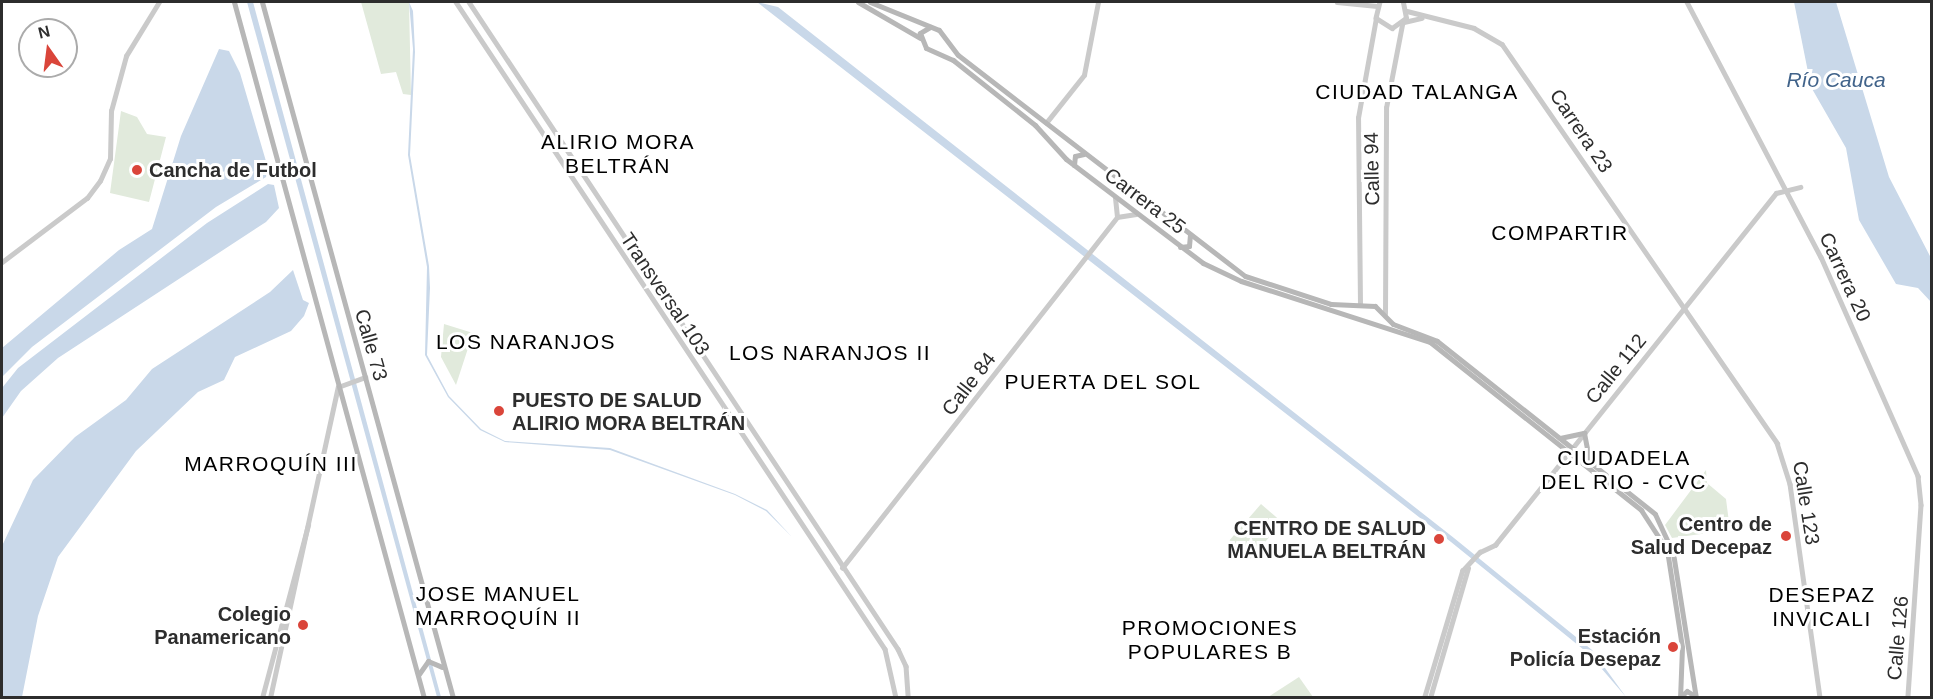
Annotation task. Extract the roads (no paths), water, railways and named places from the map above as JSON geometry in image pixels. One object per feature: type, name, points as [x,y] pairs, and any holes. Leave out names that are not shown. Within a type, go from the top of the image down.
[{"type":"main road","name":"Calle 73","points":[[234,2],[342,383],[424,698]]},
{"type":"main road","name":"Calle 73","points":[[262,2],[363,377],[453,698]]},
{"type":"main road","points":[[858,2],[920,38],[930,27],[870,2]]},
{"type":"main road","name":"Carrera 25","points":[[930,27],[1085,154],[1245,276],[1331,304],[1376,306],[1385,315]]},
{"type":"main road","name":"Carrera 25","points":[[920,38],[929,51],[942,54],[1035,125],[1075,166],[1179,246],[1231,278],[1374,324]]},
{"type":"main road","points":[[942,54],[949,44]]},
{"type":"main road","points":[[1075,166],[1075,156],[1085,154]]},
{"type":"main road","points":[[1179,246],[1190,244],[1188,233]]},
{"type":"main road","points":[[1359,306],[1360,318]]},
{"type":"main road","points":[[1374,324],[1385,315],[1437,341],[1560,438],[1570,450],[1592,463],[1663,526],[1696,697]]},
{"type":"main road","points":[[1374,324],[1430,342],[1570,450],[1641,510],[1658,531],[1667,550],[1681,614],[1680,697]]},
{"type":"main road","points":[[1560,438],[1584,433],[1592,463]]},
{"type":"main road","points":[[419,678],[422,665],[437,662],[444,670]]},
{"type":"main road","points":[[1680,697],[1689,691],[1696,697]]},
{"type":"street","points":[[2,262],[87,198],[99,180],[110,159],[111,111],[130,43],[159,2]]},
{"type":"street","name":"Transversal 103","points":[[456,2],[813,545],[885,649],[896,698]]},
{"type":"street","name":"Transversal 103","points":[[469,2],[808,517],[904,658],[908,698]]},
{"type":"street","points":[[1046,123],[1084,75],[1098,2]]},
{"type":"street","points":[[1337,2],[1365,7],[1378,4]]},
{"type":"street","name":"Carrera 20","points":[[1687,2],[1785,188],[1918,476],[1917,582]]},
{"type":"street","name":"Calle 94","points":[[1359,306],[1358,118],[1378,4]]},
{"type":"street","name":"Calle 94","points":[[1385,315],[1386,108],[1405,5]]},
{"type":"street","name":"Carrera 23","points":[[1405,5],[1422,18]]},
{"type":"street","points":[[1365,7],[1387,28],[1403,23]]},
{"type":"street","name":"Carrera 23","points":[[1403,23],[1422,18],[1474,28],[1502,44],[1684,307]]},
{"type":"street","points":[[1785,188],[1800,187]]},
{"type":"street","name":"Calle 112","points":[[1424,698],[1456,584],[1469,564],[1480,552],[1494,545],[1684,307],[1785,188]]},
{"type":"street","points":[[1115,198],[1117,217],[1136,214]]},
{"type":"street","name":"Calle 84","points":[[842,568],[1117,217]]},
{"type":"street","points":[[608,235],[618,229]]},
{"type":"street","points":[[613,243],[623,237]]},
{"type":"street","name":"Calle 123","points":[[1684,307],[1784,456],[1820,698]]},
{"type":"street","points":[[270,698],[342,383],[363,377]]},
{"type":"street","points":[[799,523],[807,523],[808,517]]},
{"type":"street","points":[[262,698],[308,525]]},
{"type":"street","points":[[813,545],[815,537],[823,539]]},
{"type":"street","name":"Calle 112","points":[[1430,698],[1469,564]]},
{"type":"street","name":"Calle 126","points":[[1908,698],[1917,582]]},
{"type":"water","points":[[247,2],[253,2],[441,697],[437,697]]},
{"type":"water","points":[[409,2],[413,11],[415,52],[410,155],[429,266],[427,355],[449,396],[481,429],[505,441],[610,448],[735,494],[767,510],[792,537],[766,511],[735,495],[610,450],[505,442],[480,430],[448,397],[425,355],[427,267],[408,155],[413,49]]},
{"type":"water","points":[[757,2],[778,7],[1454,538],[1592,650],[1626,697],[1589,654],[1451,542]]},
{"type":"water","name":"Río Cauca","points":[[1794,2],[1836,2],[1889,177],[1931,258],[1931,302],[1918,288],[1896,284],[1859,220],[1846,148],[1811,87]]},
{"type":"water","points":[[219,49],[229,51],[240,73],[268,168],[266,177],[216,207],[32,347],[2,377],[2,348],[119,250],[152,229],[181,136]]},
{"type":"water","points":[[268,184],[274,185],[279,208],[266,222],[58,358],[21,391],[2,418],[2,388],[18,368],[207,223]]},
{"type":"water","points":[[293,270],[303,300],[309,303],[304,316],[291,331],[235,357],[224,380],[198,392],[136,451],[58,557],[38,616],[22,697],[2,697],[2,546],[33,480],[75,437],[126,400],[152,369],[270,292]]},
{"type":"place","name":"Cancha de Futbol","points":[[137,170]]},
{"type":"place","name":"PUESTO DE SALUD ALIRIO MORA BELTRÁN","points":[[499,411]]},
{"type":"place","name":"Centro de Salud Decepaz","points":[[1786,536]]},
{"type":"place","name":"CENTRO DE SALUD MANUELA BELTRÁN","points":[[1439,539]]},
{"type":"place","name":"Colegio Panamericano","points":[[303,625]]},
{"type":"place","name":"Estación Policía Desepaz","points":[[1673,647]]},
{"type":"district","name":"CIUDAD TALANGA","points":[[1417,92]]},
{"type":"district","name":"ALIRIO MORA BELTRÁN","points":[[618,154]]},
{"type":"district","name":"COMPARTIR","points":[[1560,233]]},
{"type":"district","name":"LOS NARANJOS","points":[[526,342]]},
{"type":"district","name":"LOS NARANJOS II","points":[[830,353]]},
{"type":"district","name":"PUERTA DEL SOL","points":[[1103,382]]},
{"type":"district","name":"MARROQUÍN III","points":[[271,464]]},
{"type":"district","name":"CIUDADELA DEL RIO - CVC","points":[[1624,470]]},
{"type":"district","name":"JOSE MANUEL MARROQUÍN II","points":[[498,606]]},
{"type":"district","name":"DESEPAZ INVICALI","points":[[1822,607]]},
{"type":"district","name":"PROMOCIONES POPULARES B","points":[[1210,640]]}]
